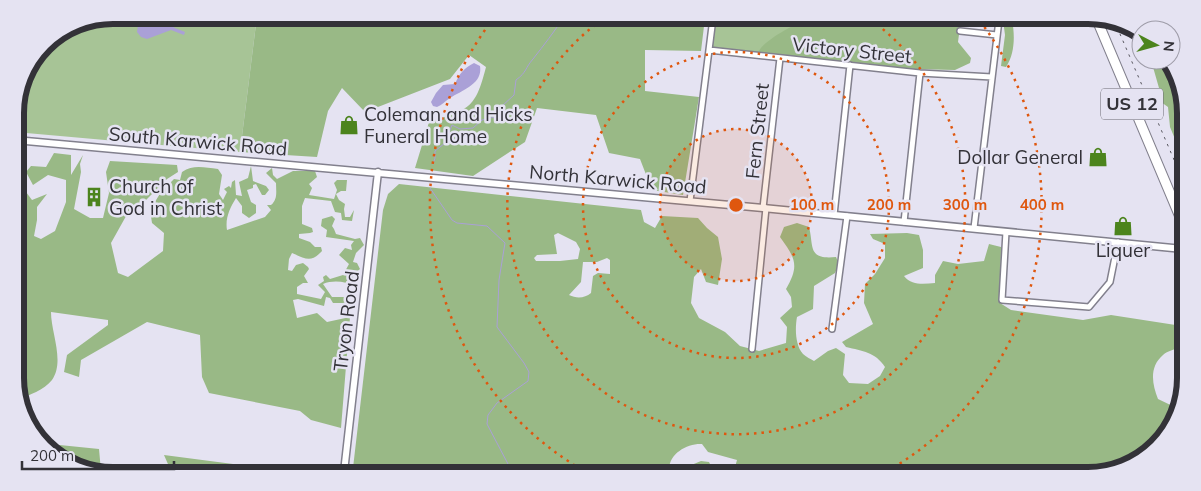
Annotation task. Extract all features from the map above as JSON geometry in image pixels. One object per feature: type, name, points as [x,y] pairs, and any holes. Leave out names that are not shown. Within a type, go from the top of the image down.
[{"type":"main road","name":"US 12","points":[[1099,25],[1177,210]]},
{"type":"street","points":[[690,201],[712,24]]},
{"type":"street","points":[[974,228],[998,24]]},
{"type":"street","points":[[960,31],[997,35]]},
{"type":"street","name":"Victory Street","points":[[709,50],[920,73],[992,77]]},
{"type":"street","name":"Fern Street","points":[[752,349],[780,58]]},
{"type":"street","points":[[834,215],[850,65]]},
{"type":"street","points":[[904,222],[920,73]]},
{"type":"street","name":"South Karwick Road","points":[[24,141],[378,172]]},
{"type":"street","name":"North Karwick Road","points":[[378,172],[1177,248]]},
{"type":"street","name":"Tryon Road","points":[[345,467],[378,172]]},
{"type":"street","points":[[832,329],[847,216]]},
{"type":"street","points":[[1006,232],[1002,300],[1089,308],[1110,282],[1118,242]]},
{"type":"green space","points":[[256,24],[240,152],[24,133],[24,107],[28,84],[39,63],[58,42],[95,25]]},
{"type":"green space","points":[[256,24],[704,24],[701,51],[645,50],[645,91],[699,97],[683,195],[652,190],[640,159],[609,153],[596,115],[537,108],[525,142],[473,176],[415,168],[429,122],[462,110],[474,100],[478,92],[486,67],[469,55],[450,79],[365,112],[342,88],[328,111],[317,157],[240,152]]},
{"type":"green space","points":[[715,24],[825,24],[821,59],[712,47]]},
{"type":"green space","points":[[796,24],[960,24],[958,42],[971,58],[970,63],[955,70],[914,69],[758,53],[766,43]]},
{"type":"green space","points":[[1004,24],[1013,24],[1014,44],[1006,67],[1001,66],[1005,35]]},
{"type":"green space","points":[[1154,70],[1166,70],[1174,89],[1173,99],[1177,112],[1177,140],[1170,127],[1168,107],[1161,102],[1161,95]]},
{"type":"green space","points":[[54,153],[71,155],[71,175],[83,155],[74,209],[90,218],[103,218],[109,193],[106,172],[110,161],[177,165],[178,172],[167,179],[138,208],[130,209],[111,243],[118,273],[128,277],[163,251],[164,233],[152,223],[150,210],[161,192],[174,179],[180,180],[182,172],[186,170],[200,167],[218,169],[222,175],[219,194],[223,200],[227,192],[224,189],[229,186],[231,188],[232,182],[235,180],[236,195],[242,196],[239,182],[248,178],[251,166],[253,181],[266,186],[269,190],[265,195],[262,195],[256,184],[253,185],[253,188],[247,190],[251,202],[256,205],[256,213],[249,218],[242,213],[242,206],[236,198],[228,213],[227,230],[265,217],[271,210],[267,205],[271,205],[275,200],[276,183],[266,173],[272,168],[273,175],[277,179],[293,171],[315,171],[317,177],[309,184],[312,188],[309,195],[334,199],[337,190],[334,183],[337,180],[347,180],[346,191],[336,194],[339,200],[345,204],[345,217],[350,217],[354,210],[352,221],[342,220],[341,213],[335,212],[331,201],[305,198],[302,206],[302,224],[312,228],[313,232],[299,234],[299,238],[310,242],[315,247],[321,247],[322,251],[315,257],[308,259],[292,253],[289,259],[288,270],[292,271],[296,265],[303,263],[308,267],[309,269],[304,276],[308,283],[303,283],[297,287],[297,294],[321,299],[325,292],[318,285],[324,281],[323,277],[326,275],[330,279],[343,275],[349,264],[339,255],[345,248],[352,250],[351,245],[354,241],[326,237],[327,230],[321,226],[322,219],[332,216],[335,219],[332,226],[336,234],[355,239],[360,238],[364,245],[356,253],[353,262],[357,263],[360,269],[353,275],[354,287],[347,283],[339,282],[323,284],[332,297],[344,297],[348,300],[343,309],[344,303],[333,303],[330,298],[326,297],[324,306],[298,299],[293,300],[297,318],[317,313],[327,322],[350,317],[341,428],[311,420],[300,411],[209,393],[202,377],[200,335],[147,322],[81,360],[79,377],[64,372],[67,355],[108,325],[108,320],[51,312],[57,356],[56,372],[52,380],[45,387],[25,397],[24,189],[32,200],[47,194],[37,207],[34,236],[41,239],[55,231],[66,202],[66,180],[48,175],[33,185],[26,172],[31,166],[46,167]]},
{"type":"green space","points":[[399,184],[641,210],[644,222],[655,228],[662,216],[698,218],[718,237],[722,259],[718,285],[706,282],[701,269],[694,277],[691,303],[699,318],[725,332],[740,346],[759,351],[786,343],[787,327],[780,318],[792,307],[791,297],[786,289],[793,274],[794,262],[780,237],[784,227],[797,223],[809,227],[812,246],[816,254],[836,257],[839,264],[835,273],[814,286],[813,309],[797,317],[797,341],[803,354],[814,361],[836,348],[845,354],[843,375],[849,383],[868,384],[880,376],[885,367],[873,355],[846,347],[842,342],[873,324],[864,303],[865,284],[875,274],[885,258],[885,244],[873,239],[870,234],[907,233],[919,235],[923,250],[923,268],[904,276],[918,284],[935,283],[935,275],[943,261],[958,264],[984,261],[989,244],[1001,247],[1000,303],[1011,310],[1083,320],[1111,315],[1177,325],[1177,349],[1163,355],[1155,365],[1153,376],[1158,399],[1173,406],[1159,433],[1143,449],[1117,463],[1094,467],[735,467],[737,460],[708,452],[702,444],[696,444],[678,452],[669,467],[353,467],[383,210],[388,194]],"holes":[[[558,233],[576,242],[580,249],[578,259],[536,261],[534,258],[537,255],[557,254],[554,235]],[[607,258],[610,260],[610,274],[598,273],[593,276],[591,293],[581,297],[569,295],[581,282],[583,262],[597,262]]]},
{"type":"green space","points":[[53,444],[99,449],[101,466],[95,466],[73,458]]},
{"type":"green space","points":[[164,455],[255,467],[169,467]]},
{"type":"green space","points":[[701,461],[709,462],[712,467],[689,467]]},
{"type":"shaded area","points":[[169,24],[185,32],[184,35],[171,30],[147,39],[141,37],[137,32],[138,25]]},
{"type":"shaded area","points":[[474,63],[480,66],[480,72],[475,82],[439,106],[433,106],[431,102],[443,85],[455,84],[462,72]]},
{"type":"waterway","points":[[433,164],[435,151],[445,143],[452,125],[460,129],[473,128],[482,120],[495,117],[501,107],[514,95],[516,80],[559,24]]},
{"type":"waterway","points":[[430,188],[452,220],[457,223],[487,226],[505,243],[499,280],[497,327],[529,372],[528,381],[497,403],[488,415],[487,424],[510,467]]},
{"type":"railway","points":[[1118,28],[1177,167]]},
{"type":"place","name":"Coleman and Hicks Funeral Home","points":[[349,125]]},
{"type":"place","name":"Dollar General","points":[[1098,157]]},
{"type":"place","name":"Church of God in Christ","points":[[94,197]]},
{"type":"place","name":"Liquer","points":[[1123,226]]}]
